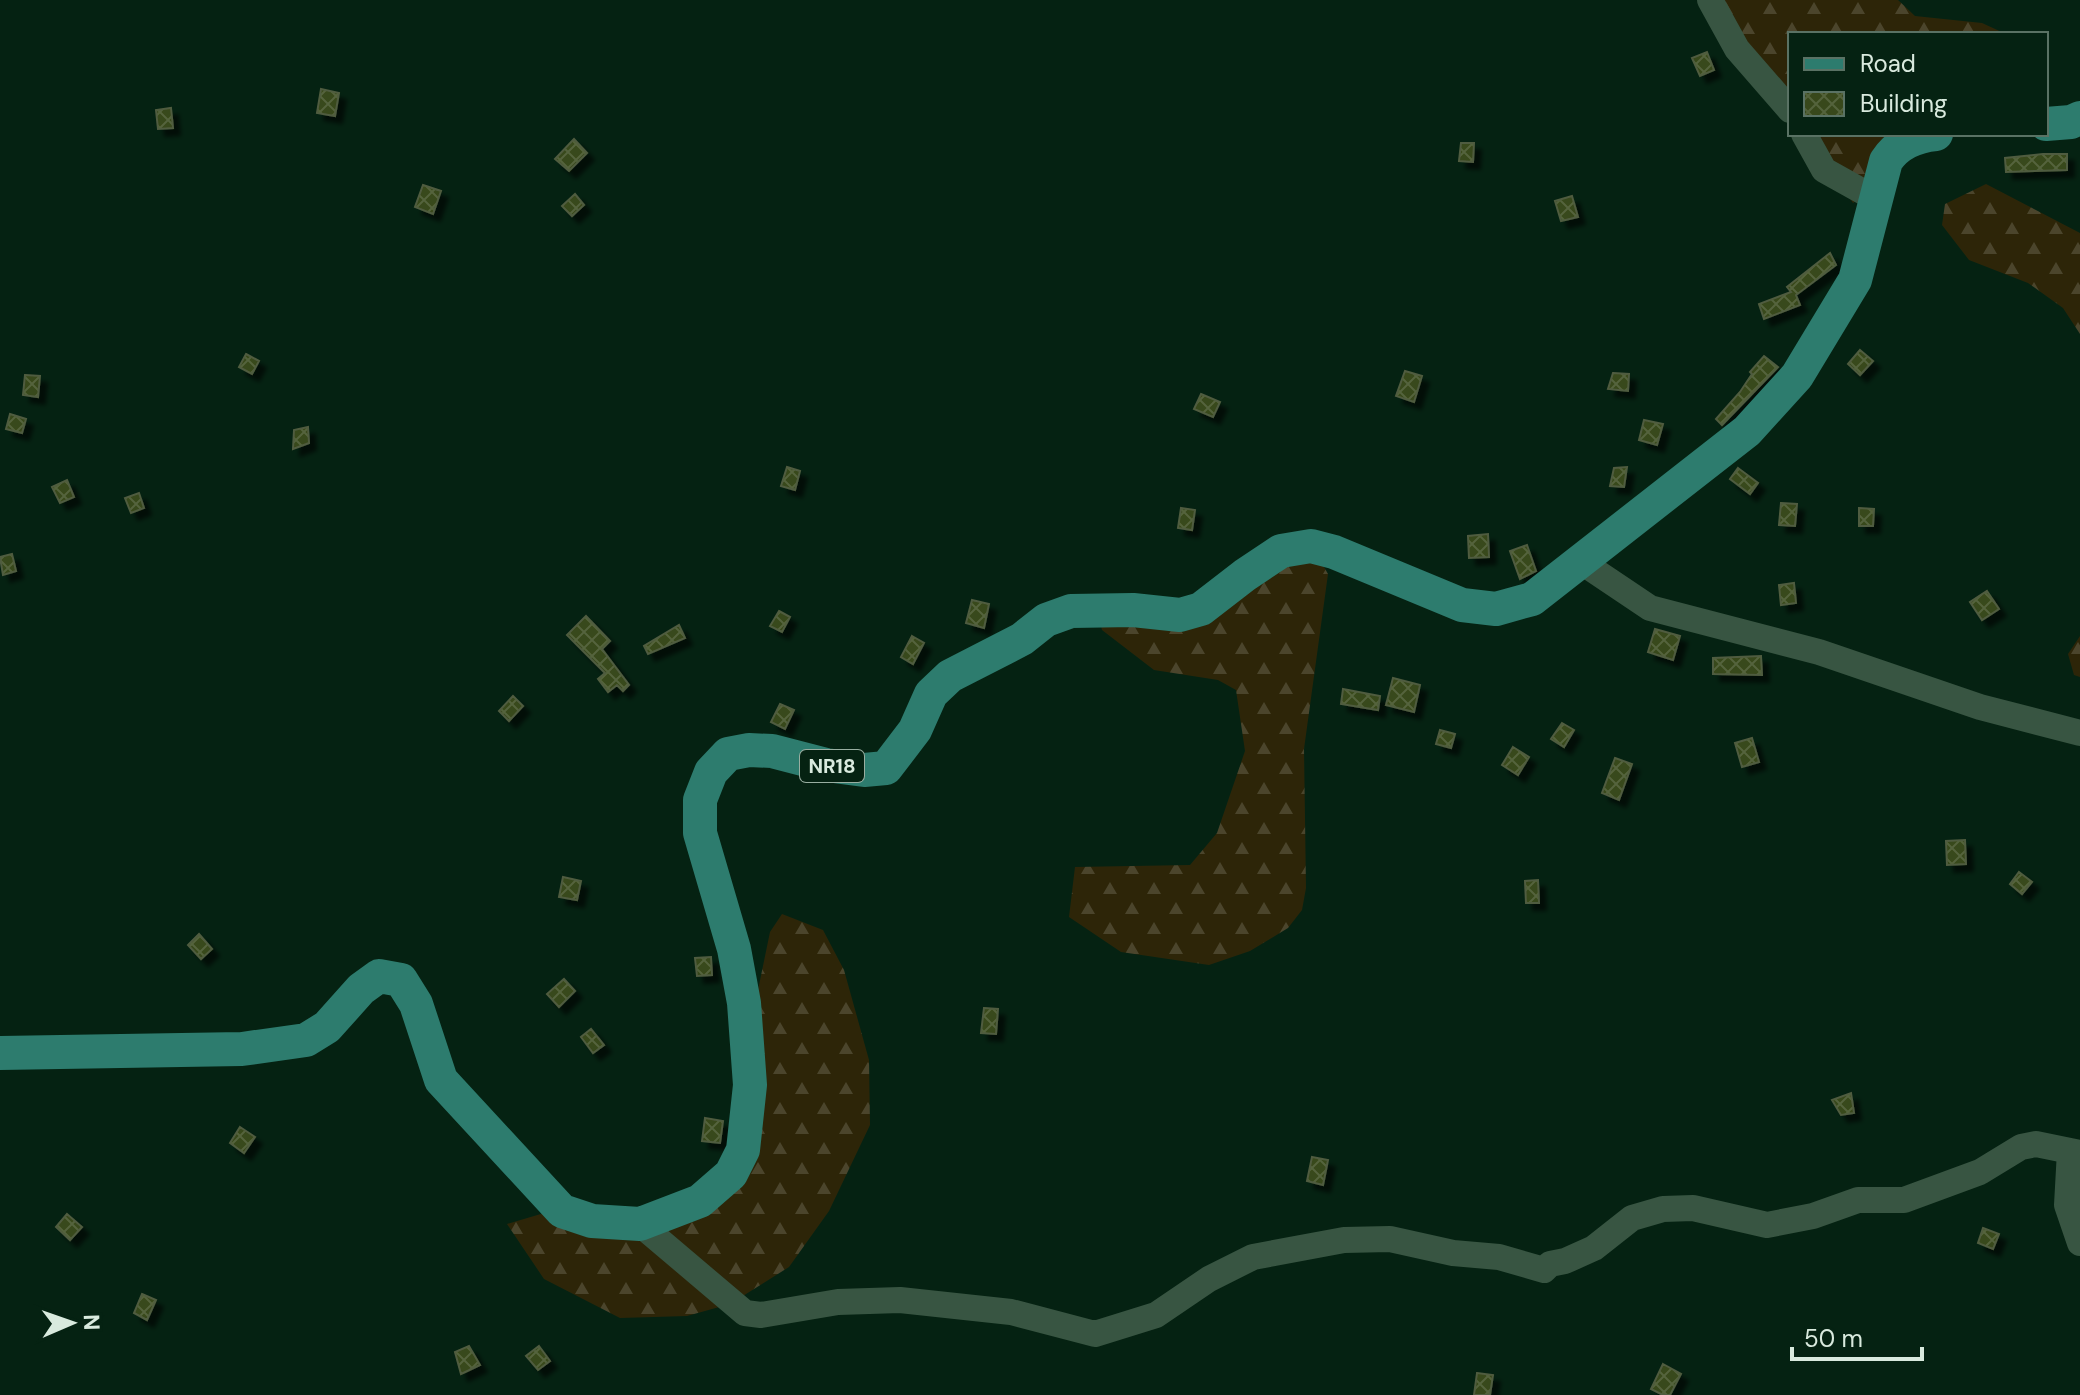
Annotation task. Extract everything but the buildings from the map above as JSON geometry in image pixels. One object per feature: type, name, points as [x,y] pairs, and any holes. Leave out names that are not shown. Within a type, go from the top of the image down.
[{"type":"main road","points":[[2048,124],[2080,118]]},
{"type":"main road","name":"NR18","points":[[0,1053],[242,1049],[306,1040],[327,1027],[361,989],[379,976],[401,980],[416,1004],[441,1080],[562,1211],[592,1221],[640,1224],[700,1201],[731,1174],[743,1150],[750,1085],[744,1003],[734,949],[700,833],[700,800],[711,772],[728,754],[749,750],[772,751],[826,765],[864,770],[886,768],[915,730],[931,694],[950,676],[1022,639],[1046,620],[1071,611],[1133,610],[1180,615],[1201,609],[1281,551],[1311,546],[1334,552],[1462,605],[1496,609],[1532,599],[1747,431],[1797,376],[1855,280],[1886,161],[1895,147],[1923,136]]},
{"type":"street","points":[[1710,0],[1737,49],[1788,108]]},
{"type":"street","points":[[1805,136],[1824,170],[1876,199]]},
{"type":"street","points":[[1580,561],[1650,608],[1819,652],[1980,707],[2080,733]]},
{"type":"street","points":[[640,1224],[745,1313],[761,1315],[838,1302],[900,1300],[1011,1312],[1095,1334],[1156,1315],[1209,1279],[1253,1257],[1344,1240],[1390,1239],[1453,1253],[1499,1257],[1544,1270],[1550,1264],[1594,1248],[1632,1218],[1663,1209],[1693,1208],[1767,1225],[1813,1216],[1858,1200],[1904,1200],[1980,1172],[2021,1147],[2036,1144],[2075,1152],[2067,1205],[2080,1243]]},
{"type":"green space","points":[[1717,0],[1898,0],[1915,16],[1982,23],[2002,32],[1788,32],[1788,106]]},
{"type":"green space","points":[[1808,136],[1887,136],[1874,168],[1879,188],[1853,203]]},
{"type":"green space","points":[[1986,184],[2080,233],[2080,334],[2063,308],[2028,283],[1969,260],[1942,225],[1945,204]]},
{"type":"green space","points":[[1316,553],[1328,574],[1304,749],[1306,888],[1302,910],[1288,928],[1250,951],[1209,965],[1121,952],[1069,917],[1075,867],[1190,865],[1217,833],[1245,751],[1236,690],[1218,680],[1154,670],[1102,630],[1097,608],[1161,607],[1263,577]]},
{"type":"green space","points":[[2080,636],[2080,677],[2074,675],[2068,654]]},
{"type":"green space","points":[[782,914],[823,930],[844,970],[869,1060],[870,1125],[829,1211],[789,1267],[730,1304],[687,1316],[620,1318],[544,1279],[507,1224],[561,1208],[646,1225],[731,1163],[757,995],[770,932]]}]
